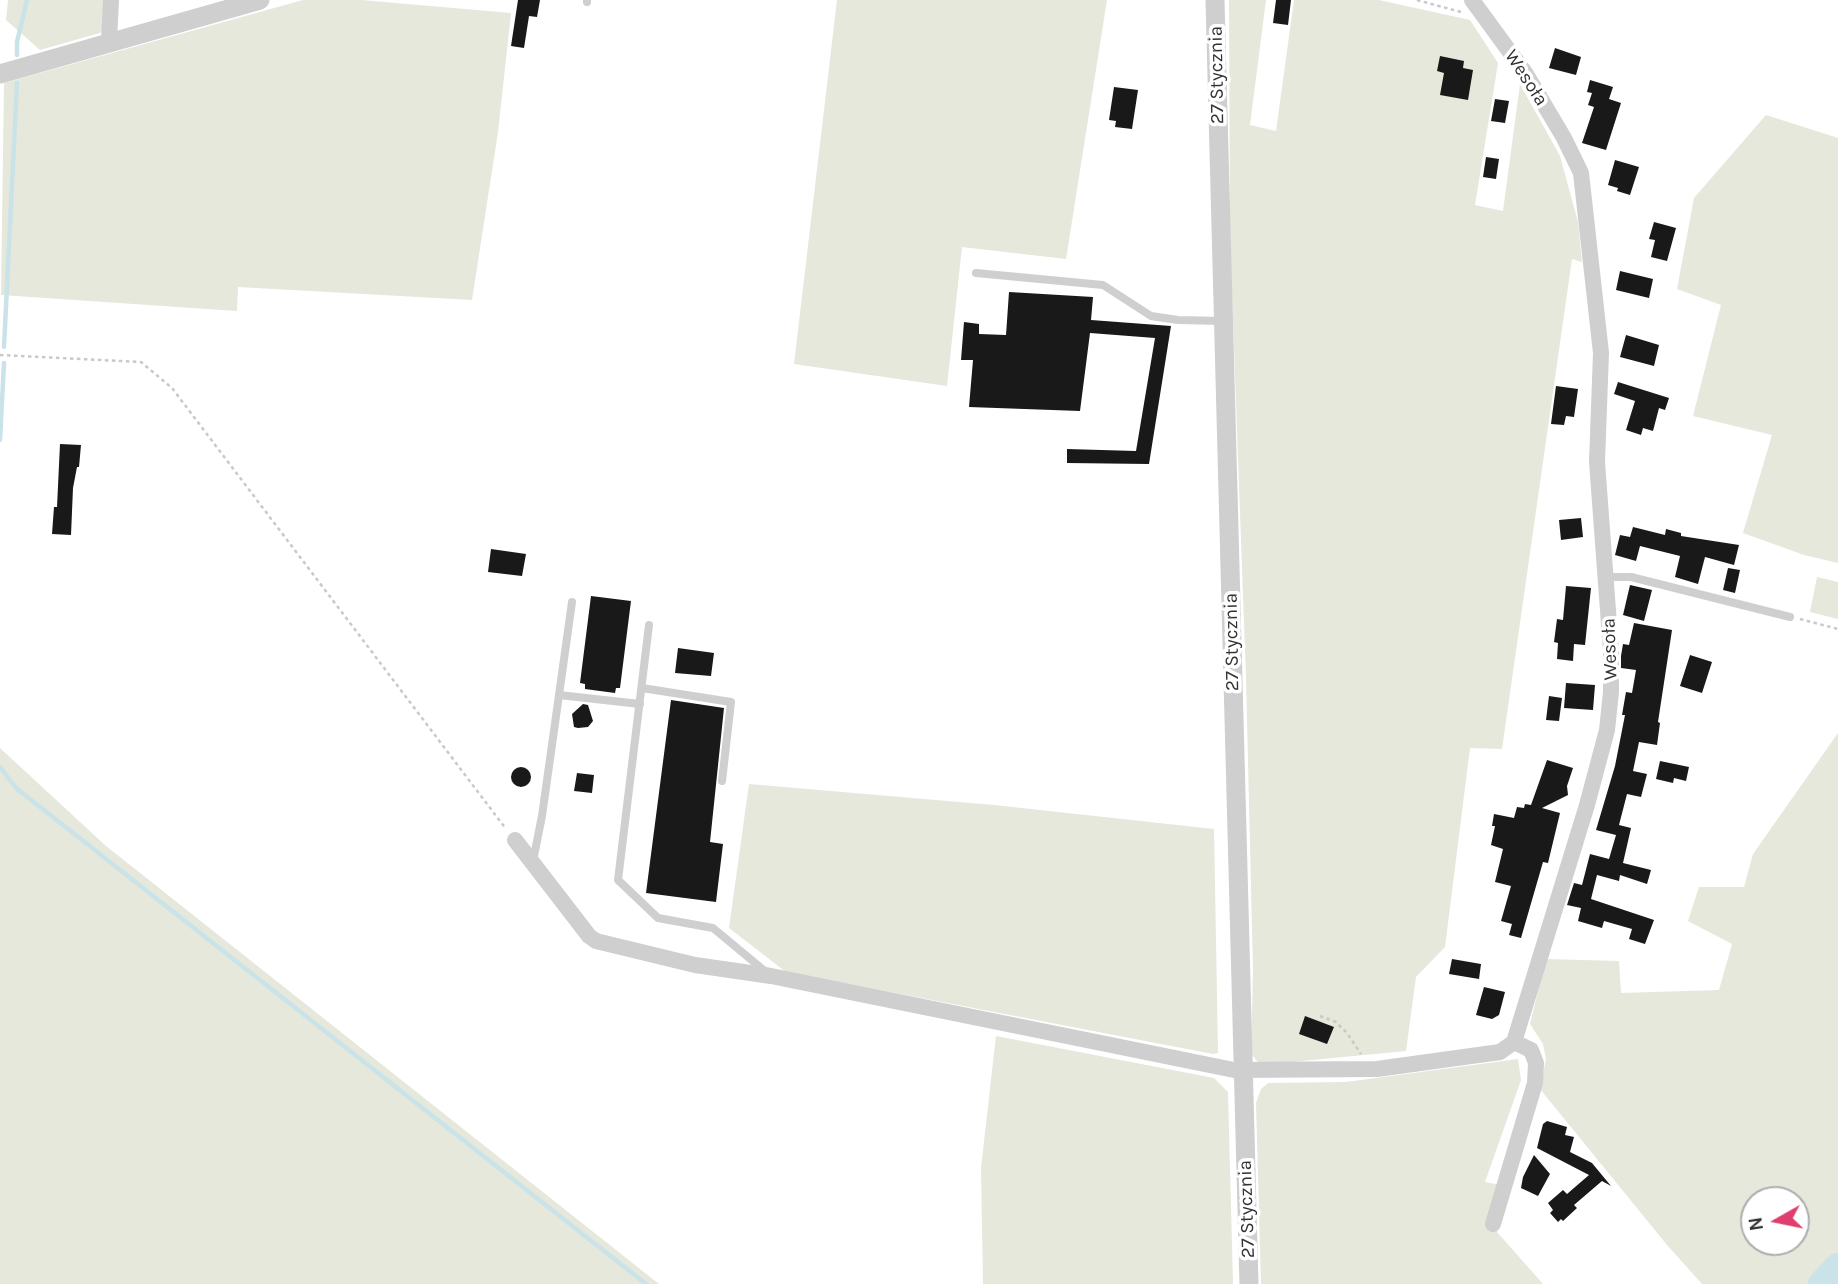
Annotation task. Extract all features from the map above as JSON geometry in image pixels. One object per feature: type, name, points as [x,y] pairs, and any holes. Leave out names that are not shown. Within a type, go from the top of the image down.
[{"type":"street","points":[[109,43],[111,0]]},
{"type":"street","points":[[0,74],[260,0]]},
{"type":"street","name":"27 Stycznia","points":[[1215,0],[1249,1284]]},
{"type":"street","name":"Wesoła","points":[[1476,4],[1526,74],[1564,138],[1581,173],[1601,352],[1597,462],[1607,577],[1611,692],[1606,730],[1587,805],[1514,1042]]},
{"type":"street","points":[[514,840],[596,942],[695,965],[771,976],[1242,1070],[1367,1070],[1500,1052],[1514,1042],[1531,1050],[1536,1063],[1535,1083],[1493,1224]]},
{"type":"lane","points":[[976,273],[1103,285],[1151,316],[1223,321]]},
{"type":"lane","points":[[1607,577],[1631,578],[1790,617]]},
{"type":"lane","points":[[532,863],[542,816],[572,602]]},
{"type":"lane","points":[[649,625],[618,880],[658,918],[713,928],[771,976]]},
{"type":"lane","points":[[642,688],[731,702],[722,781]]},
{"type":"lane","points":[[559,695],[640,704]]},
{"type":"path","points":[[1418,0],[1465,14],[1476,4]]},
{"type":"path","points":[[0,355],[141,362],[172,388],[514,840]]},
{"type":"path","points":[[1790,617],[1838,629]]},
{"type":"path","points":[[1320,1016],[1336,1022],[1347,1033],[1367,1070]]},
{"type":"shaded area","points":[[8,0],[104,0],[103,32],[40,50],[6,20]]},
{"type":"shaded area","points":[[303,0],[361,0],[511,13],[498,132],[472,300],[238,287],[237,311],[1,295],[4,83]]},
{"type":"shaded area","points":[[837,0],[1107,0],[1066,259],[962,247],[947,386],[794,364]]},
{"type":"shaded area","points":[[1229,0],[1266,0],[1250,125],[1276,131],[1294,0],[1379,0],[1470,20],[1498,63],[1475,205],[1503,211],[1520,84],[1560,156],[1578,222],[1582,262],[1572,259],[1502,749],[1470,748],[1445,947],[1416,977],[1406,1051],[1270,1064],[1258,1062],[1251,1054],[1253,970],[1246,677],[1230,238]]},
{"type":"shaded area","points":[[1766,115],[1838,138],[1838,563],[1804,555],[1743,533],[1772,435],[1693,416],[1721,305],[1677,289],[1694,198]]},
{"type":"shaded area","points":[[1817,577],[1838,582],[1838,619],[1810,612]]},
{"type":"shaded area","points":[[1838,733],[1838,1284],[1702,1284],[1540,1089],[1546,1059],[1543,1044],[1530,1024],[1546,959],[1619,961],[1621,993],[1719,990],[1732,944],[1688,921],[1699,887],[1744,887],[1753,854]]},
{"type":"shaded area","points":[[0,748],[106,846],[659,1284],[0,1284]]},
{"type":"shaded area","points":[[749,784],[994,805],[1214,829],[1218,1053],[786,972],[729,928]]},
{"type":"shaded area","points":[[996,1036],[1214,1078],[1228,1092],[1233,1284],[983,1284],[981,1168]]},
{"type":"shaded area","points":[[1518,1059],[1521,1080],[1485,1182],[1511,1187],[1497,1232],[1543,1284],[1261,1284],[1256,1103],[1261,1089],[1268,1083],[1346,1082]]},
{"type":"building","points":[[518,0],[540,0],[537,17],[529,16],[524,48],[511,46]]},
{"type":"building","points":[[1276,0],[1291,0],[1288,25],[1273,23]]},
{"type":"building","points":[[1555,48],[1581,57],[1576,75],[1549,68]]},
{"type":"building","points":[[1440,56],[1464,61],[1463,68],[1473,70],[1468,100],[1440,95],[1444,73],[1437,71]]},
{"type":"building","points":[[1590,80],[1613,87],[1609,99],[1621,103],[1606,150],[1582,143],[1594,107],[1588,105],[1592,93],[1587,92]]},
{"type":"building","points":[[1114,87],[1138,90],[1132,129],[1115,127],[1116,121],[1109,120]]},
{"type":"building","points":[[1495,99],[1509,101],[1505,123],[1491,121]]},
{"type":"building","points":[[1486,157],[1499,159],[1496,179],[1483,177]]},
{"type":"building","points":[[1615,160],[1639,167],[1630,195],[1608,185]]},
{"type":"building","points":[[1654,222],[1676,228],[1667,261],[1651,257],[1655,240],[1649,239]]},
{"type":"building","points":[[1620,271],[1653,279],[1649,298],[1616,290]]},
{"type":"building","points":[[1009,292],[1093,297],[1091,320],[1171,326],[1149,464],[1067,463],[1067,449],[1136,451],[1155,338],[1090,333],[1080,411],[969,407],[973,360],[961,360],[964,322],[979,324],[979,334],[1006,335]]},
{"type":"building","points":[[1626,335],[1659,345],[1654,366],[1620,357]]},
{"type":"building","points":[[1618,382],[1669,398],[1665,410],[1659,408],[1653,431],[1643,428],[1641,435],[1626,430],[1635,401],[1614,394]]},
{"type":"building","points":[[1556,386],[1578,389],[1574,417],[1566,416],[1564,425],[1551,424]]},
{"type":"building","points":[[60,444],[81,445],[73,488],[71,535],[52,534],[54,507],[57,507]]},
{"type":"building","points":[[1581,518],[1583,537],[1561,540],[1559,520]]},
{"type":"building","points":[[1633,527],[1665,535],[1666,529],[1681,533],[1681,536],[1739,545],[1734,565],[1705,557],[1698,584],[1675,577],[1680,556],[1640,546],[1636,561],[1615,555],[1620,535],[1630,537]]},
{"type":"building","points":[[491,549],[526,554],[522,576],[488,572]]},
{"type":"building","points":[[1728,568],[1740,570],[1735,593],[1723,590]]},
{"type":"building","points":[[1630,585],[1652,590],[1644,621],[1623,615]]},
{"type":"building","points":[[1566,586],[1591,588],[1585,645],[1574,644],[1573,661],[1557,659],[1558,643],[1554,642],[1557,619],[1563,620]]},
{"type":"building","points":[[591,596],[631,601],[620,688],[616,688],[615,693],[585,689],[585,684],[580,683]]},
{"type":"building","points":[[1634,623],[1672,630],[1657,745],[1639,742],[1633,771],[1647,774],[1641,797],[1627,794],[1619,825],[1631,828],[1623,863],[1651,870],[1647,884],[1620,875],[1619,881],[1597,875],[1591,899],[1654,920],[1645,944],[1629,939],[1632,929],[1604,921],[1602,928],[1578,921],[1581,908],[1567,905],[1574,883],[1582,885],[1590,854],[1609,859],[1616,835],[1596,830],[1615,766],[1625,715],[1622,715],[1626,692],[1632,693],[1636,670],[1621,668],[1621,656],[1623,644],[1629,645]]},
{"type":"building","points":[[678,648],[714,653],[711,676],[675,673]]},
{"type":"building","points":[[1690,655],[1712,662],[1702,693],[1680,686]]},
{"type":"building","points":[[1566,683],[1595,685],[1593,710],[1564,708]]},
{"type":"building","points":[[1549,696],[1562,698],[1559,721],[1546,720]]},
{"type":"building","points":[[671,700],[724,708],[710,842],[723,844],[716,902],[646,893]]},
{"type":"building","points":[[583,704],[588,705],[593,721],[588,727],[574,727],[572,714]]},
{"type":"building","points":[[1547,760],[1573,768],[1567,786],[1568,795],[1542,808],[1560,813],[1548,863],[1543,862],[1521,938],[1509,935],[1512,924],[1501,921],[1511,886],[1495,882],[1503,849],[1491,845],[1495,826],[1492,826],[1494,814],[1514,818],[1517,807],[1531,805]]},
{"type":"building","points":[[1660,761],[1689,767],[1686,781],[1674,778],[1673,783],[1656,779]]},
{"type":"building","points":[[521,767],[528,770],[531,777],[528,784],[521,787],[514,784],[511,777],[514,770]]},
{"type":"building","points":[[577,773],[594,775],[592,793],[574,791]]},
{"type":"building","points":[[1452,959],[1481,964],[1479,979],[1449,974]]},
{"type":"building","points":[[1484,987],[1505,992],[1499,1015],[1492,1019],[1476,1015]]},
{"type":"building","points":[[1305,1016],[1334,1027],[1327,1044],[1299,1034]]},
{"type":"building","points":[[1547,1121],[1567,1127],[1565,1135],[1574,1137],[1570,1152],[1592,1163],[1611,1186],[1602,1181],[1574,1205],[1577,1208],[1563,1221],[1561,1219],[1558,1222],[1550,1213],[1553,1210],[1548,1203],[1563,1190],[1567,1194],[1589,1175],[1537,1148],[1543,1124]]},
{"type":"building","points":[[1534,1155],[1550,1174],[1538,1196],[1521,1188],[1523,1177]]},
{"type":"waterway","points":[[17,55],[17,42],[27,0]]},
{"type":"waterway","points":[[4,347],[17,83]]},
{"type":"waterway","points":[[0,440],[4,363]]},
{"type":"waterway","points":[[0,767],[16,788],[646,1284]]},
{"type":"waterway","points":[[1822,1284],[1838,1267]]}]
